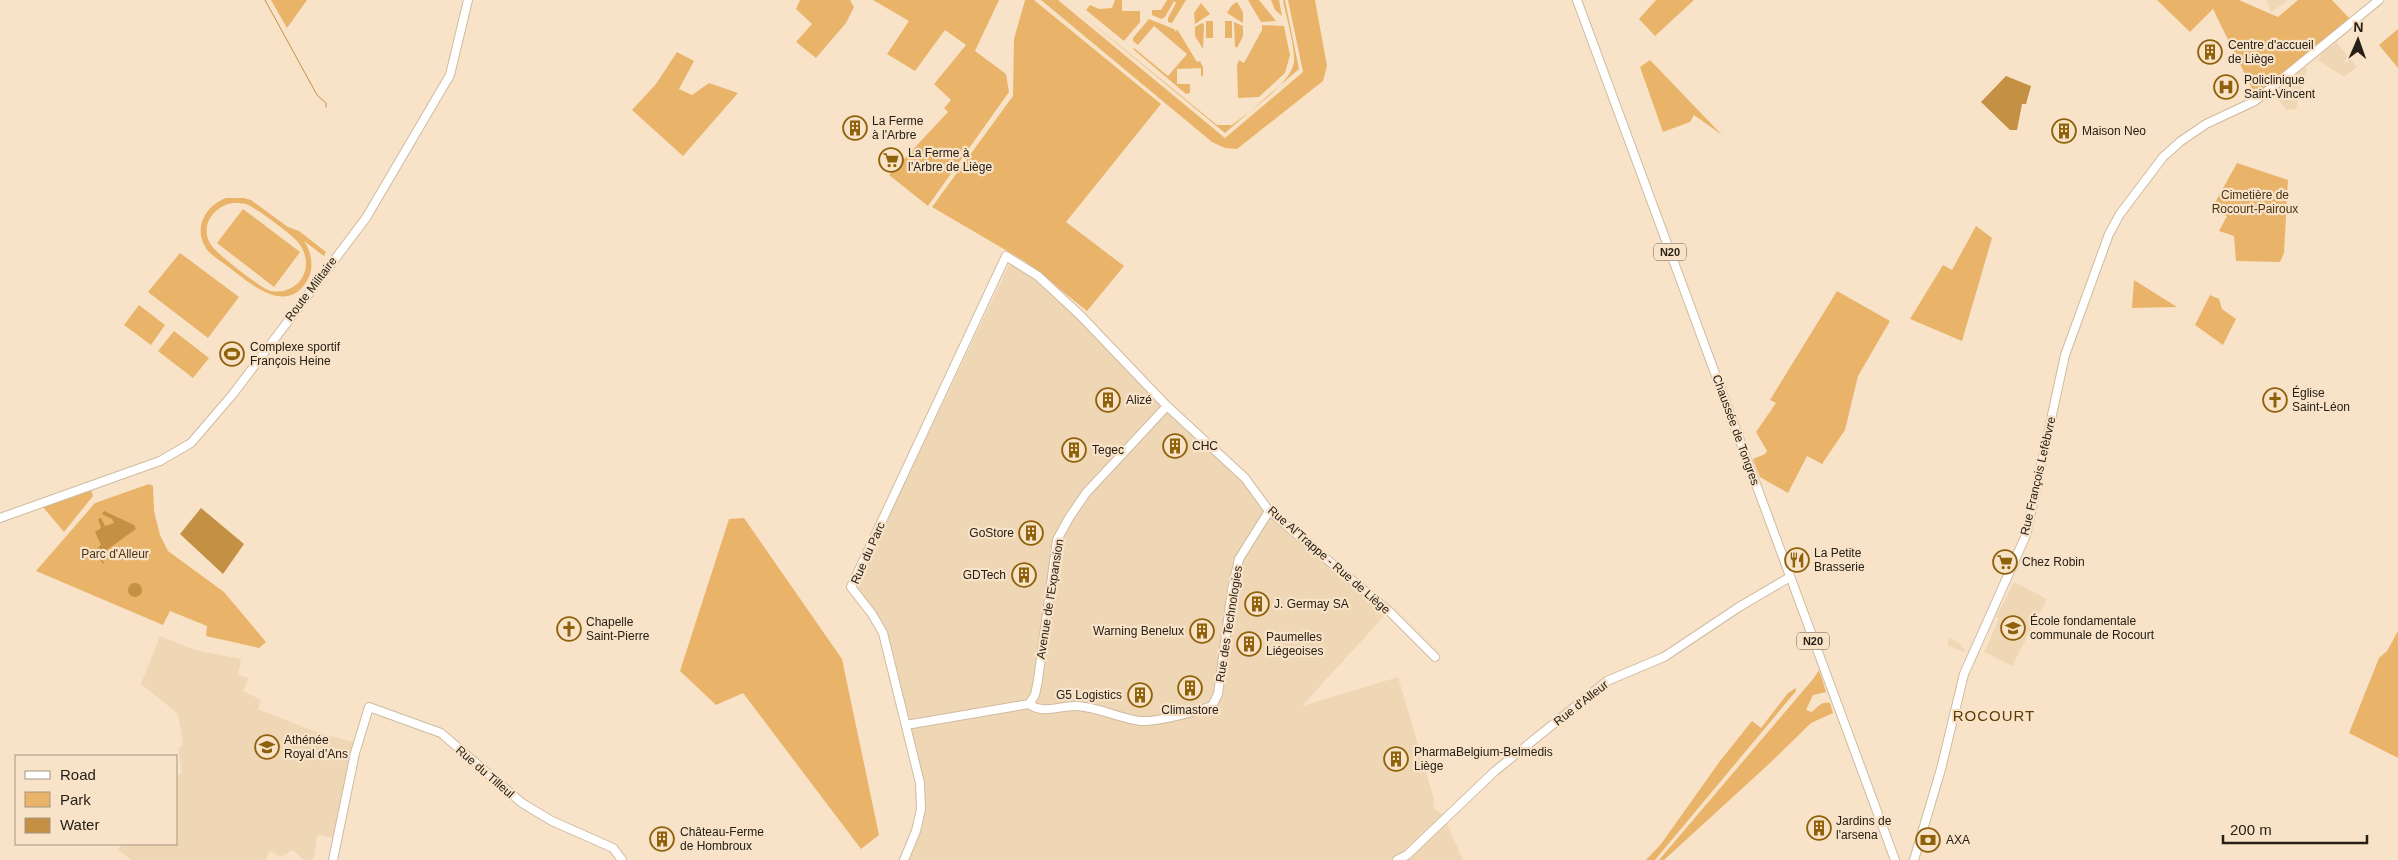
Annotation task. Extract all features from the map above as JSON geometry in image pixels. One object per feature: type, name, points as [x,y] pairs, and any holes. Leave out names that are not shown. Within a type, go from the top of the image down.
[{"type":"street","name":"Route Militaire","points":[[0,518],[160,461],[191,443],[233,394],[366,218],[436,102],[450,75],[468,0]]},
{"type":"street","name":"Chaussée de Tongres","points":[[1577,0],[1790,577],[1897,859]]},
{"type":"street","name":"Rue François Lefèbvre","points":[[1915,858],[1941,769],[1967,665],[2030,522],[2065,355],[2109,234],[2122,210],[2163,157],[2181,141],[2206,124],[2255,101],[2379,0]]},
{"type":"street","name":"Rue Al'Trappe - Rue de Liège","points":[[1006,256],[1038,276],[1080,316],[1167,406],[1244,478],[1269,511],[1390,612],[1435,657]]},
{"type":"street","name":"Rue du Parc","points":[[904,860],[916,831],[921,810],[920,783],[883,633],[872,614],[851,587],[1006,256]]},
{"type":"street","name":"Avenue de l'Expansion","points":[[1029,704],[1035,695],[1038,680],[1057,540],[1068,518],[1086,493],[1167,406]]},
{"type":"street","name":"Rue des Technologies","points":[[1029,704],[1036,709],[1047,710],[1076,706],[1094,708],[1140,720],[1186,714],[1212,706],[1218,694],[1232,590],[1239,559],[1269,511]]},
{"type":"street","name":"Rue d'Alleur","points":[[1397,860],[1407,855],[1495,772],[1608,681],[1664,657],[1739,607],[1790,577]]},
{"type":"street","points":[[906,726],[1029,704]]},
{"type":"street","name":"Rue du Tilleul","points":[[333,860],[355,753],[369,707],[441,733],[522,803],[552,821],[613,848],[622,860]]},
{"type":"street","points":[[1908,860],[1915,858]]},
{"type":"shaded area","points":[[2266,0],[2289,0],[2271,12]]},
{"type":"shaded area","points":[[2336,42],[2357,67],[2344,77],[2318,60],[2321,54]]},
{"type":"shaded area","points":[[2305,67],[2307,68],[2296,109],[2287,110],[2273,93]]},
{"type":"shaded area","points":[[1010,263],[1039,278],[1270,508],[1386,614],[1302,706],[1398,677],[1434,799],[1433,808],[1443,815],[1463,860],[906,860],[918,836],[923,799],[920,770],[887,632],[857,590],[864,568]]},
{"type":"shaded area","name":"École fondamentale communale de Rocourt","points":[[2014,582],[2047,599],[2012,666],[1984,652],[1999,619],[1996,617]]},
{"type":"shaded area","name":"Athénée Royal d’Ans","points":[[160,636],[195,650],[241,659],[238,675],[249,678],[243,691],[261,700],[258,709],[316,732],[353,742],[335,838],[317,835],[314,857],[311,860],[304,860],[293,850],[281,857],[270,851],[265,860],[131,860],[118,849],[122,845],[178,845],[178,776],[182,772],[178,749],[183,745],[178,714],[141,684]]},
{"type":"shaded area","points":[[1949,638],[1962,645],[1961,647],[1965,649],[1963,652],[1947,645]]},
{"type":"green space","points":[[271,0],[307,0],[287,28]]},
{"type":"green space","points":[[800,0],[850,0],[854,7],[846,23],[816,58],[796,42],[812,24],[796,9]]},
{"type":"green space","points":[[873,0],[999,0],[975,51],[1006,74],[1009,92],[928,206],[889,175],[948,112],[944,108],[951,100],[934,84],[966,45],[945,30],[915,71],[887,54],[909,21]]},
{"type":"green space","points":[[1025,0],[1034,0],[1161,104],[1066,222],[1124,266],[1087,311],[1026,262],[932,207],[1013,96],[1014,39]]},
{"type":"green space","points":[[1041,0],[1058,0],[1225,138],[1303,72],[1288,0],[1315,0],[1327,66],[1323,81],[1237,149],[1225,148],[1212,142]]},
{"type":"green space","points":[[1064,0],[1217,125],[1232,125],[1252,110],[1225,133]]},
{"type":"green space","points":[[1115,0],[1122,0],[1122,11],[1140,11],[1140,22],[1124,41],[1086,10],[1090,5],[1099,9],[1112,8]]},
{"type":"green space","points":[[1167,0],[1186,0],[1172,23],[1168,22],[1168,18],[1176,3],[1174,1],[1165,17],[1161,19],[1152,15],[1152,10],[1161,10]]},
{"type":"green space","points":[[1248,0],[1259,0],[1276,21],[1261,22]]},
{"type":"green space","points":[[1271,0],[1279,0],[1282,16],[1275,10]]},
{"type":"green space","points":[[1283,0],[1285,0],[1299,69],[1279,86],[1286,79],[1294,62],[1292,39]]},
{"type":"green space","points":[[1656,0],[1694,0],[1655,36],[1639,19]]},
{"type":"green space","points":[[2157,0],[2239,0],[2278,17],[2298,0],[2332,0],[2350,19],[2255,95],[2213,9],[2190,32]]},
{"type":"green space","points":[[1237,2],[1243,12],[1243,23],[1227,13],[1232,5]]},
{"type":"green space","points":[[1201,3],[1210,14],[1195,24],[1194,13]]},
{"type":"green space","points":[[1149,19],[1174,29],[1176,32],[1177,29],[1197,62],[1200,61],[1203,67],[1203,76],[1201,76],[1201,68],[1177,69],[1177,84],[1190,84],[1190,93],[1186,94],[1133,49],[1168,76],[1187,54],[1154,26],[1138,45],[1133,41],[1133,38]]},
{"type":"green space","points":[[1206,21],[1213,21],[1213,38],[1206,38]]},
{"type":"green space","points":[[1225,21],[1232,21],[1232,38],[1225,38]]},
{"type":"green space","points":[[1234,22],[1243,26],[1243,36],[1237,48],[1235,46]]},
{"type":"green space","points":[[1202,23],[1204,24],[1203,49],[1195,36],[1195,27]]},
{"type":"green space","points":[[1262,25],[1284,26],[1290,55],[1285,73],[1259,97],[1238,98],[1237,65],[1239,60],[1244,63],[1262,30]]},
{"type":"green space","points":[[2398,29],[2398,68],[2379,45]]},
{"type":"green space","points":[[677,52],[694,61],[679,89],[692,95],[709,83],[738,93],[683,156],[632,110],[656,84]]},
{"type":"green space","points":[[1650,60],[1722,135],[1694,115],[1690,122],[1663,132],[1640,67]]},
{"type":"green space","name":"Cimetière de Rocourt-Pairoux","points":[[2237,163],[2288,180],[2284,253],[2280,262],[2236,261],[2234,236],[2219,231],[2227,216],[2212,208]]},
{"type":"green space","points":[[226,198],[251,200],[288,227],[299,231],[326,252],[324,256],[304,241],[310,254],[311,268],[309,277],[301,288],[293,295],[283,297],[273,295],[253,285],[208,251],[203,243],[201,228],[206,213],[218,202]],"holes":[[[235,203],[246,204],[259,211],[288,233],[302,247],[306,262],[305,269],[303,276],[293,287],[282,291],[268,290],[238,269],[211,245],[207,231],[210,218],[219,208]]]},
{"type":"green space","points":[[243,209],[300,252],[274,287],[217,243]]},
{"type":"green space","points":[[1976,226],[1992,238],[1962,341],[1910,319],[1943,265],[1952,270]]},
{"type":"green space","points":[[180,253],[239,297],[208,338],[148,292]]},
{"type":"green space","points":[[2134,280],[2177,307],[2132,308]]},
{"type":"green space","points":[[1837,291],[1890,321],[1858,376],[1845,430],[1822,464],[1807,456],[1788,493],[1760,477],[1753,459],[1765,454],[1767,451],[1756,432],[1776,403],[1770,400]]},
{"type":"green space","points":[[2210,295],[2219,299],[2222,309],[2236,319],[2223,345],[2195,325]]},
{"type":"green space","points":[[139,305],[165,325],[151,345],[124,325]]},
{"type":"green space","points":[[174,331],[209,358],[193,378],[158,351]]},
{"type":"green space","name":"Parc d'Alleur","points":[[149,484],[153,486],[154,511],[160,535],[168,551],[224,592],[266,642],[259,648],[206,636],[207,626],[170,611],[163,625],[36,571],[95,503]]},
{"type":"green space","points":[[91,490],[93,496],[64,532],[43,507]]},
{"type":"green space","points":[[744,518],[842,659],[879,835],[861,849],[743,693],[716,705],[680,671],[729,519]]},
{"type":"green space","points":[[2398,631],[2398,758],[2349,733],[2379,658],[2387,651]]},
{"type":"green space","points":[[1819,670],[1826,692],[1813,695],[1806,710],[1812,712],[1820,705],[1830,703],[1833,713],[1811,723],[1664,860],[1659,860],[1813,679]]},
{"type":"green space","points":[[1796,688],[1796,691],[1655,860],[1646,860],[1661,844],[1720,761],[1752,721],[1761,728],[1788,693]]},
{"type":"water","points":[[2006,76],[2031,86],[2026,104],[2022,104],[2017,130],[2010,130],[1981,102]]},
{"type":"water","points":[[201,508],[244,544],[223,574],[180,534]]},
{"type":"water","points":[[104,511],[134,525],[136,529],[101,554],[103,564],[95,550],[101,545],[95,532],[101,528],[98,519],[101,518],[105,526],[114,523],[112,519],[102,514]]},
{"type":"water","points":[[135,583],[140,585],[142,590],[140,595],[135,597],[130,595],[128,590],[130,585]]},
{"type":"waterway","points":[[265,0],[317,95],[326,103],[326,107]]},
{"type":"place","name":"Centre d'accueil de Liège","points":[[2210,52]]},
{"type":"place","name":"Policlinique Saint-Vincent","points":[[2226,87]]},
{"type":"place","name":"La Ferme à l'Arbre","points":[[855,128]]},
{"type":"place","name":"Maison Neo","points":[[2064,131]]},
{"type":"place","name":"La Ferme à l’Arbre de Liège","points":[[891,160]]},
{"type":"place","name":"Complexe sportif François Heine","points":[[232,354]]},
{"type":"place","name":"Alizé","points":[[1108,400]]},
{"type":"place","name":"Église Saint-Léon","points":[[2275,400]]},
{"type":"place","name":"CHC","points":[[1175,446]]},
{"type":"place","name":"Tegec","points":[[1074,450]]},
{"type":"place","name":"GoStore","points":[[1031,533]]},
{"type":"place","name":"La Petite Brasserie","points":[[1797,560]]},
{"type":"place","name":"Chez Robin","points":[[2005,562]]},
{"type":"place","name":"GDTech","points":[[1024,575]]},
{"type":"place","name":"J. Germay SA","points":[[1257,604]]},
{"type":"place","name":"École fondamentale communale de Rocourt","points":[[2013,628]]},
{"type":"place","name":"Chapelle Saint-Pierre","points":[[569,629]]},
{"type":"place","name":"Warning Benelux","points":[[1202,631]]},
{"type":"place","name":"Paumelles Liégeoises","points":[[1249,644]]},
{"type":"place","name":"Climastore","points":[[1190,688]]},
{"type":"place","name":"G5 Logistics","points":[[1140,695]]},
{"type":"place","name":"Athénée Royal d’Ans","points":[[267,747]]},
{"type":"place","name":"PharmaBelgium-Belmedis Liège","points":[[1396,759]]},
{"type":"place","name":"Jardins de l'arsena","points":[[1819,828]]},
{"type":"place","name":"Château-Ferme de Hombroux","points":[[662,839]]},
{"type":"place","name":"AXA","points":[[1928,840]]},
{"type":"district","name":"ROCOURT","points":[[1994,715]]}]
